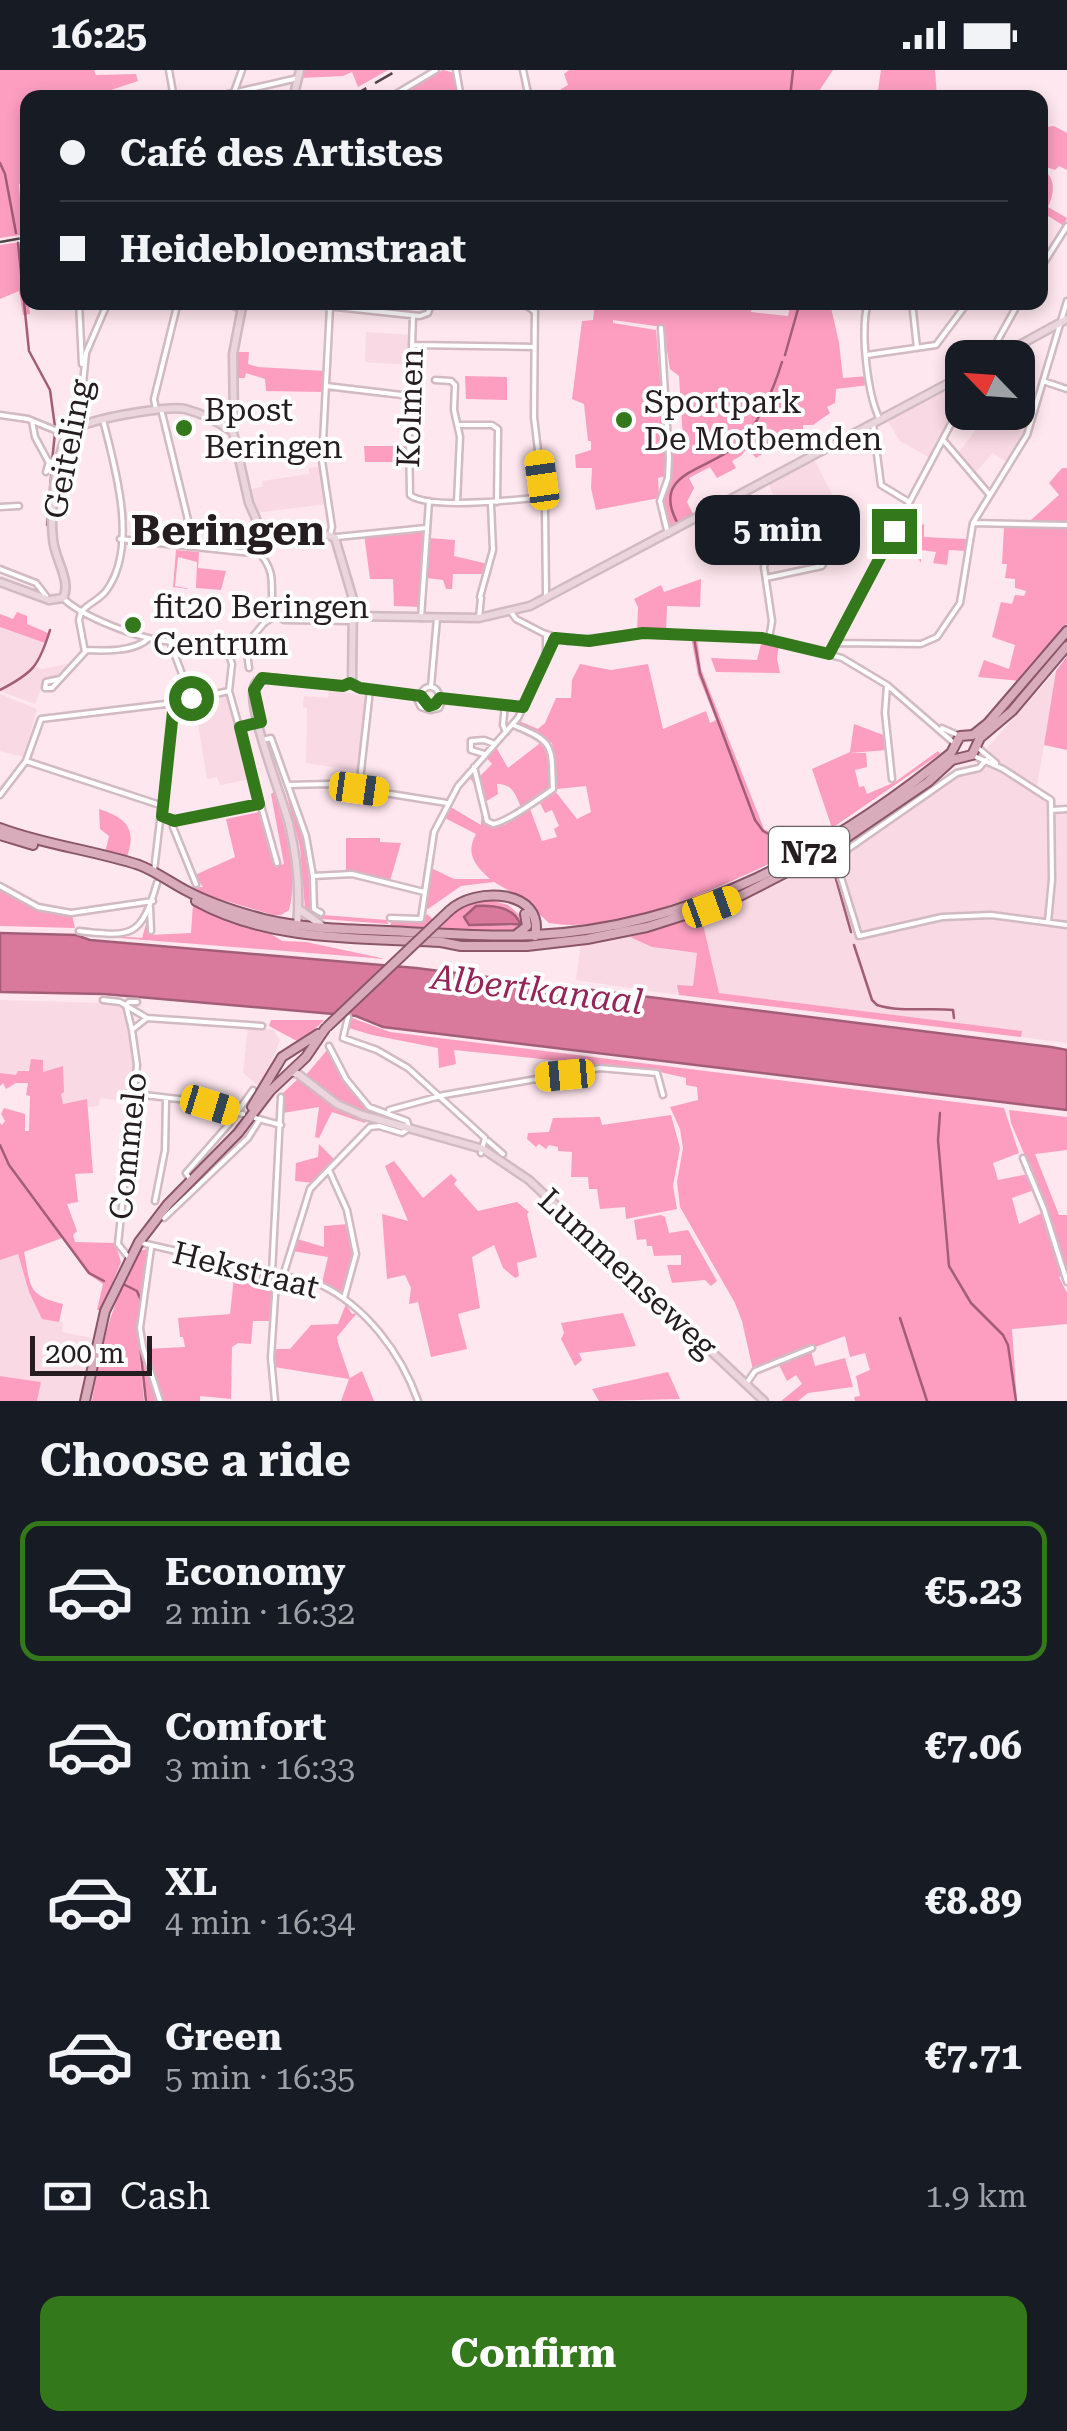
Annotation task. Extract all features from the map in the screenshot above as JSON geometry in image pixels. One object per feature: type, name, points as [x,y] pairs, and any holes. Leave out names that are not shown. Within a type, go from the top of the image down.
[{"type":"main road","name":"N72","points":[[587,933],[676,910],[736,889],[820,846],[964,747],[1067,630]]},
{"type":"main road","name":"N72","points":[[0,831],[139,865],[198,897],[297,929],[536,936],[647,927],[712,907],[809,861],[866,826],[1012,710],[1067,646]]},
{"type":"main road","name":"N72","points":[[0,831],[139,870],[216,911],[297,929],[441,942],[527,941],[536,936]]},
{"type":"main road","points":[[85,1401],[102,1321],[139,1242],[300,1063],[326,1028],[449,911],[469,897],[488,894],[508,901],[554,929],[587,933]]},
{"type":"main road","points":[[512,935],[525,930],[529,916]]},
{"type":"main road","points":[[529,916],[536,936]]},
{"type":"main road","points":[[441,942],[461,946],[528,946],[587,933]]},
{"type":"main road","points":[[233,1136],[278,1063],[326,1028]]},
{"type":"main road","points":[[298,1045],[305,1052],[300,1063]]},
{"type":"main road","points":[[278,1063],[276,1075],[284,1080]]},
{"type":"street","points":[[402,90],[436,70]]},
{"type":"street","points":[[241,90],[299,74]]},
{"type":"street","points":[[1048,256],[1067,226]]},
{"type":"street","points":[[1059,238],[1067,242]]},
{"type":"street","points":[[835,643],[920,644],[937,636],[963,596],[973,523],[1028,435],[1067,301]]},
{"type":"street","points":[[79,310],[83,368]]},
{"type":"street","name":"Geiteling","points":[[62,598],[66,586],[52,534],[54,463],[67,436],[78,424],[83,368],[104,310]]},
{"type":"street","points":[[176,310],[154,400],[188,520],[187,546]]},
{"type":"street","points":[[228,428],[241,310]]},
{"type":"street","points":[[330,310],[324,484],[333,537],[352,592],[350,683]]},
{"type":"street","points":[[374,310],[413,316],[429,310]]},
{"type":"street","points":[[532,310],[534,417],[548,599]]},
{"type":"street","points":[[866,310],[863,326],[875,405],[880,485],[909,502]]},
{"type":"street","points":[[913,310],[916,348]]},
{"type":"street","points":[[867,355],[940,341],[962,310]]},
{"type":"street","points":[[998,340],[1015,310]]},
{"type":"street","name":"Kolmen","points":[[413,316],[408,486],[413,498],[429,501],[422,614]]},
{"type":"street","points":[[1029,340],[1064,321]]},
{"type":"street","points":[[660,328],[669,470],[660,501],[668,534]]},
{"type":"street","points":[[412,346],[534,348]]},
{"type":"street","points":[[434,380],[454,382],[454,414],[459,425],[458,502]]},
{"type":"street","points":[[1044,381],[1067,389]]},
{"type":"street","points":[[120,539],[260,554],[272,573],[272,608],[284,620],[422,614],[480,618],[548,599],[945,385]]},
{"type":"street","points":[[326,386],[410,396]]},
{"type":"street","points":[[78,424],[158,409],[186,409],[228,428],[240,452],[250,503],[265,539],[260,554]]},
{"type":"street","points":[[0,415],[32,420],[67,436]]},
{"type":"street","points":[[32,420],[35,437],[54,463],[46,472]]},
{"type":"street","points":[[85,650],[79,620],[82,612],[107,589],[114,571],[123,502],[103,420]]},
{"type":"street","points":[[459,425],[492,425],[498,431],[494,546],[480,597]]},
{"type":"street","points":[[829,654],[948,430]]},
{"type":"street","points":[[943,439],[990,494]]},
{"type":"street","points":[[240,452],[323,447]]},
{"type":"street","points":[[429,501],[494,502],[543,497]]},
{"type":"street","points":[[0,506],[19,506]]},
{"type":"street","points":[[766,578],[822,566],[841,530],[843,510]]},
{"type":"street","points":[[973,523],[1067,525]]},
{"type":"street","points":[[252,551],[265,539],[426,528]]},
{"type":"street","points":[[769,639],[772,619],[764,567],[770,540]]},
{"type":"street","points":[[0,569],[36,584],[49,600]]},
{"type":"street","points":[[480,618],[484,581]]},
{"type":"street","points":[[0,582],[49,600],[62,598],[82,612],[150,638],[170,642],[213,638],[227,649],[232,668],[229,691],[277,862]]},
{"type":"street","points":[[511,612],[516,619],[555,638],[589,641],[643,633],[769,639],[829,654],[853,662],[964,747],[1004,769]]},
{"type":"street","points":[[227,649],[246,645],[276,615]]},
{"type":"street","points":[[431,687],[437,618]]},
{"type":"street","points":[[546,634],[546,656]]},
{"type":"street","points":[[60,679],[85,650],[113,650],[142,644],[150,638]]},
{"type":"street","points":[[390,918],[421,920],[430,843],[448,803],[484,754],[513,725],[555,638]]},
{"type":"street","points":[[170,642],[191,698]]},
{"type":"street","points":[[246,645],[249,668]]},
{"type":"street","points":[[297,929],[293,844],[256,709],[257,682],[270,678],[343,686],[350,683],[370,690],[418,695],[429,706],[442,698],[523,707]]},
{"type":"street","points":[[887,686],[885,714],[892,779]]},
{"type":"street","points":[[418,695],[431,687]]},
{"type":"street","points":[[431,687],[442,698]]},
{"type":"street","points":[[359,789],[370,690]]},
{"type":"street","points":[[0,795],[26,761],[37,723],[46,718],[229,691]]},
{"type":"street","points":[[154,872],[174,702]]},
{"type":"street","points":[[505,704],[506,732]]},
{"type":"street","points":[[240,727],[259,722]]},
{"type":"street","points":[[474,766],[487,820],[493,824],[507,821],[553,790],[550,746],[546,740],[513,725]]},
{"type":"street","points":[[264,740],[270,738],[306,836],[314,876],[314,908],[321,913]]},
{"type":"street","points":[[484,754],[470,750],[471,741],[495,744]]},
{"type":"street","points":[[964,747],[1047,795],[1052,810],[1048,922]]},
{"type":"street","points":[[986,760],[979,768],[957,773],[836,858],[859,936],[942,917],[991,915],[1067,925]]},
{"type":"street","points":[[26,761],[163,806]]},
{"type":"street","points":[[288,785],[328,784],[448,803]]},
{"type":"street","points":[[162,816],[174,821],[259,804]]},
{"type":"street","points":[[1052,810],[1067,810]]},
{"type":"street","points":[[174,821],[196,884]]},
{"type":"street","points":[[314,876],[352,874],[424,892]]},
{"type":"street","points":[[79,931],[125,935],[135,929],[150,906],[157,883]]},
{"type":"street","points":[[0,886],[38,906],[71,913],[139,901],[153,910],[151,931]]},
{"type":"street","points":[[139,901],[150,906]]},
{"type":"street","points":[[278,922],[298,908]]},
{"type":"street","points":[[298,908],[325,927]]},
{"type":"street","points":[[103,1000],[126,1005],[146,1018],[262,1026]]},
{"type":"street","points":[[126,1005],[137,1002]]},
{"type":"street","name":"Commelo","points":[[126,1005],[138,1057],[118,1236],[120,1250],[130,1258]]},
{"type":"street","points":[[348,1017],[343,1038],[397,1061],[440,1096],[483,1148],[504,1154]]},
{"type":"street","name":"Commelo","points":[[132,1030],[146,1018]]},
{"type":"street","points":[[283,1276],[305,1197],[370,1127],[402,1133],[408,1129],[406,1121],[368,1107],[346,1079],[329,1046]]},
{"type":"street","name":"Lummenseweg","points":[[300,1063],[318,1090]]},
{"type":"street","points":[[390,1110],[440,1096],[600,1068],[667,1074]]},
{"type":"street","name":"Lummenseweg","points":[[291,1072],[340,1106],[483,1148],[508,1164],[530,1180],[764,1401]]},
{"type":"street","points":[[659,1074],[664,1095]]},
{"type":"street","points":[[191,1181],[186,1173],[240,1114],[253,1090]]},
{"type":"street","points":[[135,1094],[205,1103],[240,1114]]},
{"type":"street","points":[[275,1401],[271,1358],[276,1281],[272,1273],[281,1097]]},
{"type":"street","points":[[155,1200],[164,1150],[166,1098]]},
{"type":"street","points":[[164,1218],[248,1138],[258,1118],[281,1125]]},
{"type":"street","points":[[1024,1158],[1067,1282]]},
{"type":"street","points":[[328,1170],[348,1210],[356,1254],[344,1298]]},
{"type":"street","name":"Hekstraat","points":[[139,1242],[151,1248],[319,1284],[344,1298],[388,1341],[418,1401]]},
{"type":"street","points":[[151,1248],[140,1328],[160,1401]]},
{"type":"street","name":"Lummenseweg","points":[[746,1384],[753,1372],[812,1348]]},
{"type":"shaded area","points":[[0,70],[136,74],[138,81],[111,90],[20,90],[20,235],[0,238]]},
{"type":"shaded area","points":[[303,70],[388,70],[358,87],[352,72],[301,78]]},
{"type":"shaded area","points":[[443,70],[455,73],[458,90],[409,90]]},
{"type":"shaded area","points":[[569,70],[833,70],[820,90],[561,90],[568,85],[564,74]]},
{"type":"shaded area","points":[[881,70],[935,70],[936,90],[878,90]]},
{"type":"shaded area","points":[[1048,127],[1067,133],[1067,170],[1048,168]]},
{"type":"shaded area","points":[[1048,175],[1053,188],[1048,207]]},
{"type":"shaded area","points":[[1048,207],[1067,218],[1064,226],[1048,216]]},
{"type":"shaded area","points":[[20,242],[20,297],[19,291],[0,299],[0,245]]},
{"type":"shaded area","points":[[594,310],[751,310],[788,316],[789,310],[832,310],[843,378],[868,376],[869,385],[836,389],[835,403],[827,407],[830,413],[813,425],[803,425],[803,430],[790,430],[787,440],[774,437],[768,441],[771,448],[756,458],[747,448],[732,461],[736,468],[717,478],[710,467],[689,478],[694,488],[687,502],[694,516],[670,528],[662,503],[671,478],[670,440],[683,439],[679,376],[670,369],[663,327],[613,320],[656,330],[667,466],[666,476],[658,478],[659,498],[596,510],[592,468],[576,468],[575,455],[591,450],[584,404],[572,399],[582,321],[593,320]]},
{"type":"shaded area","points":[[366,332],[410,335],[409,365],[365,362]]},
{"type":"shaded area","points":[[238,352],[249,352],[248,364],[258,367],[325,371],[323,392],[266,391],[265,379],[246,373],[245,378],[236,378]]},
{"type":"shaded area","points":[[465,376],[507,377],[507,400],[466,399]]},
{"type":"shaded area","points":[[943,389],[945,393],[945,430],[930,458],[900,441],[887,420]]},
{"type":"shaded area","points":[[976,430],[1026,430],[1008,463],[993,453],[974,474],[957,454]]},
{"type":"shaded area","points":[[364,446],[406,446],[405,462],[365,462]]},
{"type":"shaded area","points":[[814,459],[833,496],[819,496],[780,513],[769,484]]},
{"type":"shaded area","points":[[321,466],[326,504],[255,513],[249,490],[263,486],[262,481],[309,474],[309,468]]},
{"type":"shaded area","points":[[1062,468],[1067,468],[1067,624],[1021,681],[978,677],[984,660],[1009,669],[1015,645],[992,637],[1001,602],[1012,604],[1015,595],[1024,596],[1026,591],[1015,588],[1015,579],[1005,578],[1004,527],[1022,528],[1059,495],[1049,483]]},
{"type":"shaded area","points":[[924,524],[924,537],[966,539],[965,551],[949,550],[947,565],[933,563],[936,552],[921,550],[921,563],[915,552],[920,525]]},
{"type":"shaded area","points":[[422,531],[425,571],[421,607],[394,606],[393,579],[370,579],[364,534]]},
{"type":"shaded area","points":[[429,538],[455,540],[454,556],[488,564],[484,574],[453,574],[452,589],[446,589],[443,580],[427,578]]},
{"type":"shaded area","points":[[176,550],[199,552],[198,568],[226,571],[221,590],[196,588],[197,562],[178,557],[175,586],[191,589],[173,587]]},
{"type":"shaded area","points":[[701,579],[700,607],[667,606],[666,632],[637,631],[638,607],[634,599],[661,585],[664,592]]},
{"type":"shaded area","points":[[17,612],[27,616],[27,624],[48,633],[45,643],[0,627],[0,614],[13,619]]},
{"type":"shaded area","points":[[0,627],[45,643],[34,667],[70,663],[44,681],[35,704],[0,691]]},
{"type":"shaded area","points":[[691,637],[697,637],[701,669],[764,829],[801,848],[678,902],[609,921],[549,923],[522,898],[494,882],[461,886],[428,909],[424,907],[429,867],[454,879],[490,879],[473,859],[471,848],[476,834],[443,817],[449,806],[481,825],[479,798],[468,776],[473,770],[491,825],[505,825],[529,806],[542,841],[557,837],[554,829],[559,826],[552,810],[545,813],[539,801],[555,791],[577,819],[591,812],[586,786],[557,789],[552,743],[517,724],[519,721],[538,729],[545,723],[556,698],[571,698],[572,680],[580,664],[611,670],[648,664],[663,729],[706,711],[710,723],[716,720],[698,675]]},
{"type":"shaded area","points":[[762,640],[779,643],[780,673],[716,672],[711,658],[757,660]]},
{"type":"shaded area","points":[[1067,656],[1067,750],[1044,745],[1056,671]]},
{"type":"shaded area","points":[[1056,671],[1037,786],[1004,766],[987,748]]},
{"type":"shaded area","points":[[329,690],[365,696],[358,771],[306,763],[304,696],[328,698]]},
{"type":"shaded area","points":[[225,693],[251,779],[220,785],[217,777],[207,779],[194,700]]},
{"type":"shaded area","points":[[0,694],[37,709],[24,757],[0,751]]},
{"type":"shaded area","points":[[854,724],[886,736],[887,750],[850,753],[866,753],[867,767],[855,770],[859,787],[864,786],[867,794],[895,782],[938,751],[940,754],[832,828],[812,769],[850,752]]},
{"type":"shaded area","points":[[540,738],[550,753],[550,790],[521,807],[510,788],[497,784],[498,794],[485,802],[480,776],[492,764],[486,757],[496,747],[508,768],[539,744]]},
{"type":"shaded area","points":[[988,767],[1046,798],[1050,816],[1067,811],[1067,1043],[1021,1037],[1021,1031],[718,993],[701,916],[779,884],[831,855],[834,862],[957,775]]},
{"type":"shaded area","points":[[285,788],[303,833],[313,910],[323,915],[387,920],[388,924],[322,919],[305,909],[300,847]]},
{"type":"shaded area","points":[[274,792],[292,866],[289,910],[273,915],[193,891],[203,887],[195,875],[235,857],[226,819],[259,812],[276,866],[284,864],[271,794]]},
{"type":"shaded area","points":[[99,809],[122,820],[130,831],[127,857],[105,853],[109,836],[100,829]]},
{"type":"shaded area","points":[[346,838],[380,838],[380,842],[401,843],[390,881],[346,871]]},
{"type":"shaded area","points":[[0,889],[33,908],[72,915],[75,928],[0,926]]},
{"type":"shaded area","points":[[483,898],[508,905],[523,918],[523,927],[511,932],[390,927],[392,920],[420,922],[427,914],[441,927],[459,906]],"holes":[[[478,906],[507,910],[521,923],[467,924],[464,916]]]},
{"type":"shaded area","points":[[193,904],[282,941],[306,942],[386,959],[89,934],[142,938],[150,911],[149,935],[191,933]]},
{"type":"shaded area","points":[[701,916],[719,993],[1022,1031],[1021,1037],[679,995],[677,985],[693,986],[697,953],[652,947],[630,937]]},
{"type":"shaded area","points":[[632,934],[630,937],[667,950],[697,953],[693,986],[676,992],[679,995],[576,980],[581,943]]},
{"type":"shaded area","points":[[0,1000],[123,1007],[133,1055],[132,1102],[100,1098],[99,1106],[88,1107],[86,1099],[63,1104],[63,1067],[43,1072],[43,1060],[17,1075],[0,1073]]},
{"type":"shaded area","points":[[271,1020],[324,1020],[306,1038],[297,1041],[269,1026]]},
{"type":"shaded area","points":[[349,1020],[390,1032],[1004,1108],[1019,1153],[993,1163],[998,1180],[1028,1174],[1034,1190],[1012,1198],[1019,1224],[1048,1210],[1009,1110],[1067,1117],[1067,1150],[1035,1154],[1059,1215],[1067,1215],[1067,1274],[1059,1277],[1067,1293],[1067,1324],[1012,1329],[1017,1401],[855,1401],[854,1397],[860,1396],[856,1376],[870,1370],[865,1353],[850,1357],[845,1336],[753,1370],[735,1303],[680,1207],[677,1182],[683,1148],[670,1107],[698,1100],[697,1087],[686,1085],[686,1078],[656,1071],[454,1050],[456,1064],[439,1068],[438,1048],[349,1028],[346,1039]]},
{"type":"shaded area","points":[[248,1027],[273,1030],[280,1040],[261,1088],[243,1073]]},
{"type":"shaded area","points":[[328,1049],[345,1080],[368,1108],[405,1124],[342,1105],[306,1075]]},
{"type":"shaded area","points":[[31,1059],[43,1060],[43,1072],[63,1066],[63,1104],[87,1099],[93,1173],[75,1174],[78,1202],[67,1204],[77,1231],[73,1235],[75,1242],[115,1243],[121,1262],[101,1310],[97,1310],[103,1284],[88,1274],[62,1238],[24,1252],[36,1293],[63,1304],[59,1322],[42,1319],[18,1254],[0,1260],[0,1123],[5,1121],[1,1114],[4,1108],[25,1114],[25,1131],[29,1131],[30,1096],[26,1095],[28,1083],[16,1083],[6,1089],[3,1083],[0,1086],[0,1073],[16,1075],[18,1071],[29,1071]]},
{"type":"shaded area","points":[[299,1078],[329,1104],[366,1120],[365,1123],[332,1112],[319,1138],[315,1137],[319,1107],[283,1113],[283,1093]]},
{"type":"shaded area","points":[[671,1115],[680,1148],[673,1186],[677,1209],[626,1219],[625,1207],[600,1209],[597,1189],[589,1189],[588,1177],[571,1177],[572,1152],[558,1151],[558,1147],[549,1145],[546,1149],[539,1144],[536,1147],[527,1139],[528,1133],[549,1132],[553,1118],[600,1117],[602,1125]]},
{"type":"shaded area","points":[[319,1144],[335,1160],[314,1183],[295,1181],[296,1163],[318,1157]]},
{"type":"shaded area","points":[[394,1161],[423,1198],[451,1174],[457,1180],[454,1184],[478,1211],[517,1202],[529,1212],[537,1257],[517,1263],[519,1276],[515,1278],[503,1268],[494,1245],[472,1257],[480,1308],[458,1314],[467,1349],[431,1357],[418,1302],[409,1304],[411,1288],[405,1275],[387,1279],[382,1214],[408,1221],[385,1166]]},
{"type":"shaded area","points":[[661,1215],[669,1233],[688,1230],[717,1281],[711,1286],[705,1280],[672,1283],[667,1265],[681,1265],[681,1255],[654,1256],[646,1239],[637,1240],[634,1220]]},
{"type":"shaded area","points":[[349,1224],[354,1255],[344,1291],[340,1293],[322,1283],[328,1257],[293,1251],[297,1239],[324,1247],[324,1226]]},
{"type":"shaded area","points":[[147,1249],[142,1301],[136,1289],[144,1401],[92,1401],[115,1306],[139,1251]]},
{"type":"shaded area","points":[[18,1254],[42,1319],[63,1322],[62,1332],[92,1338],[80,1401],[37,1401],[40,1382],[0,1376],[0,1260]]},
{"type":"shaded area","points":[[235,1269],[269,1277],[273,1290],[272,1321],[253,1321],[251,1344],[238,1343],[232,1347],[231,1399],[200,1396],[200,1401],[162,1401],[145,1349],[185,1347],[178,1318],[230,1314]]},
{"type":"shaded area","points":[[141,1304],[139,1328],[158,1401],[147,1401],[138,1323]]},
{"type":"shaded area","points":[[346,1304],[352,1314],[357,1313],[337,1337],[338,1343],[350,1378],[362,1371],[374,1401],[341,1401],[349,1379],[274,1367],[274,1349],[290,1349],[311,1325],[338,1324]]},
{"type":"shaded area","points":[[623,1313],[636,1346],[579,1353],[582,1360],[575,1366],[561,1339],[561,1323]]},
{"type":"shaded area","points":[[811,1351],[815,1366],[845,1358],[853,1387],[808,1393],[798,1401],[781,1401],[802,1384],[796,1375],[787,1381],[778,1363]]},
{"type":"shaded area","points":[[668,1372],[680,1399],[599,1401],[592,1389]]},
{"type":"shaded area","points":[[0,1376],[41,1382],[37,1401],[0,1401]]},
{"type":"water","points":[[476,906],[508,911],[520,924],[469,925],[464,917]]},
{"type":"water","name":"Albertkanaal","points":[[0,933],[76,935],[90,940],[416,968],[1051,1047],[1067,1050],[1067,1110],[383,1027],[356,1016],[104,994],[0,992]]},
{"type":"waterway","points":[[791,90],[793,70]]},
{"type":"waterway","points":[[0,163],[16,233]]},
{"type":"waterway","points":[[18,243],[20,263]]},
{"type":"waterway","points":[[25,310],[29,351],[50,390],[55,427]]},
{"type":"waterway","points":[[785,355],[798,310]]},
{"type":"waterway","points":[[678,524],[671,507],[676,483],[725,454],[745,437],[764,407],[782,362]]},
{"type":"waterway","points":[[52,461],[55,433]]},
{"type":"waterway","points":[[47,525],[52,465]]},
{"type":"waterway","points":[[0,690],[33,667],[50,630]]},
{"type":"waterway","points":[[694,638],[700,673],[755,820],[763,831],[800,851]]},
{"type":"waterway","points":[[818,861],[834,872],[851,932]]},
{"type":"waterway","points":[[854,945],[877,1005],[953,1010],[954,1018]]},
{"type":"waterway","points":[[940,1113],[938,1140],[949,1266],[971,1303],[1008,1345],[1016,1401]]},
{"type":"waterway","points":[[0,1145],[9,1165],[89,1273],[104,1281]]},
{"type":"waterway","points":[[123,1284],[137,1291],[141,1301],[138,1328],[146,1401]]},
{"type":"waterway","points":[[900,1318],[927,1401]]},
{"type":"railway","points":[[363,90],[398,70]]},
{"type":"railway","points":[[0,242],[20,238]]},
{"type":"place","name":"Sportpark De Motbemden","points":[[624,420]]},
{"type":"place","name":"Bpost Beringen","points":[[184,428]]},
{"type":"place","name":"fit20 Beringen Centrum","points":[[133,625]]},
{"type":"district","name":"Beringen","points":[[228,530]]},
{"type":"route","points":[[191,698],[174,702],[162,816],[174,821],[259,804],[240,727],[261,722],[254,690],[262,678],[343,686],[350,683],[360,688],[421,696],[429,706],[440,698],[523,707],[555,638],[589,641],[643,633],[762,638],[829,654],[894,531]]}]
